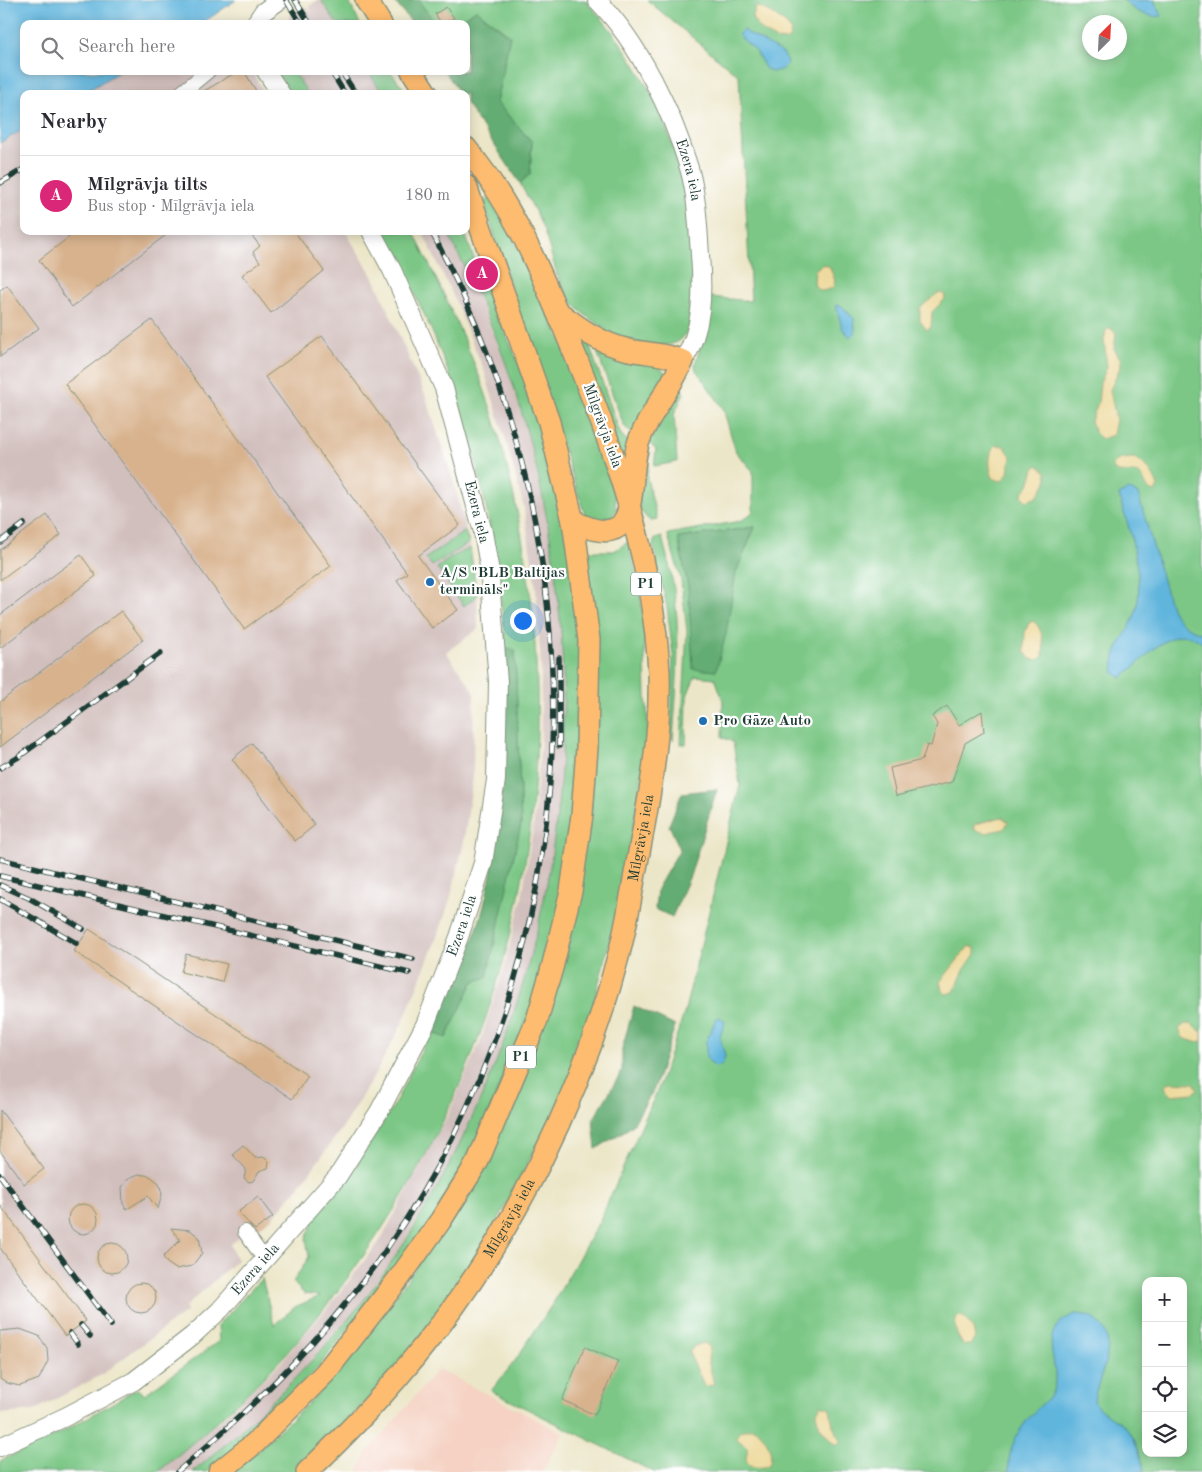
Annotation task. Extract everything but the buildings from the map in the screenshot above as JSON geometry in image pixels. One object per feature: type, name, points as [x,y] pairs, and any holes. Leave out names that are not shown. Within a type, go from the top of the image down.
[{"type":"main road","points":[[366,0],[378,20]]},
{"type":"main road","points":[[415,75],[424,90]]},
{"type":"main road","name":"Mīlgrāvja iela","points":[[307,1472],[360,1421],[424,1347],[493,1246],[536,1170],[587,1055],[619,956],[649,803],[658,730],[659,681],[655,630],[630,506],[597,408],[518,222],[505,200],[470,153]]},
{"type":"main road","name":"P1","points":[[219,1472],[255,1443],[325,1374],[441,1220],[478,1161],[536,1020],[552,968],[571,891],[587,748],[589,640],[573,521],[550,422],[470,197]]},
{"type":"main road","points":[[556,310],[578,327],[612,345],[627,350],[669,355],[683,361],[639,440],[630,506],[624,521],[609,531],[593,530],[573,521]]},
{"type":"street","points":[[258,20],[263,12],[280,0]]},
{"type":"street","name":"Ezera iela","points":[[597,0],[641,59],[668,110],[690,170],[698,224],[702,284],[695,337],[683,361]]},
{"type":"street","points":[[185,90],[203,75]]},
{"type":"street","points":[[269,75],[278,90]]},
{"type":"street","name":"Ezera iela","points":[[0,1448],[134,1381],[192,1336],[265,1260],[338,1176],[380,1110],[425,1026],[459,937],[483,863],[496,780],[498,682],[489,566],[482,532],[444,388],[392,270],[373,235]]},
{"type":"street","points":[[245,1232],[265,1260]]},
{"type":"shaded area","points":[[321,0],[334,20],[289,20],[289,17],[306,6],[312,14],[309,6]]},
{"type":"shaded area","points":[[113,75],[253,75],[263,90],[89,90]]},
{"type":"shaded area","points":[[296,75],[371,75],[380,90],[306,90]]},
{"type":"shaded area","points":[[20,131],[20,235],[347,235],[374,278],[426,397],[454,483],[471,550],[477,596],[478,629],[446,652],[474,691],[473,777],[463,846],[451,896],[441,927],[403,1022],[377,1071],[342,1128],[302,1183],[273,1217],[253,1232],[245,1232],[230,1245],[237,1260],[185,1307],[187,1311],[101,1375],[33,1411],[0,1414],[0,143]]},
{"type":"shaded area","points":[[424,235],[449,235],[505,362],[528,436],[546,515],[556,571],[563,639],[565,713],[560,797],[548,881],[521,996],[494,1070],[445,1175],[396,1255],[359,1306],[282,1394],[253,1422],[193,1472],[157,1472],[222,1419],[279,1364],[330,1305],[380,1241],[449,1113],[480,1042],[504,968],[522,897],[534,822],[541,741],[541,666],[536,589],[524,508],[506,441],[484,370],[455,300]]},
{"type":"shaded area","points":[[438,1369],[563,1433],[542,1472],[357,1472],[367,1453]]},
{"type":"green space","points":[[321,0],[348,0],[358,20],[334,20]]},
{"type":"green space","points":[[393,0],[418,0],[433,20],[410,20]]},
{"type":"green space","points":[[418,0],[585,0],[611,30],[634,63],[653,98],[669,134],[681,172],[689,211],[693,251],[693,297],[689,326],[686,333],[677,342],[660,346],[650,345],[603,333],[605,328],[577,308],[569,298],[562,287],[542,225],[520,183],[530,174],[532,142],[496,102],[510,35],[476,10],[460,20],[433,20]]},
{"type":"green space","points":[[647,0],[1202,0],[1202,1472],[654,1472],[491,1391],[515,1361],[555,1300],[600,1220],[658,1089],[684,1014],[740,785],[733,742],[722,737],[723,700],[715,678],[695,676],[687,696],[686,744],[681,744],[687,631],[681,579],[668,534],[741,521],[753,512],[753,471],[736,452],[723,408],[696,370],[695,364],[704,336],[709,297],[751,301],[739,76]],"holes":[[[755,527],[736,572],[688,586],[678,538]]]},
{"type":"green space","points":[[476,10],[510,36],[496,102],[532,142],[530,174],[520,183],[470,109],[470,90],[457,90],[448,75],[470,75],[470,20],[460,20]]},
{"type":"green space","points":[[279,75],[296,75],[306,90],[288,90]]},
{"type":"green space","points":[[371,75],[393,75],[405,90],[380,90]]},
{"type":"green space","points":[[488,198],[495,205],[510,232],[567,352],[615,498],[616,511],[610,518],[601,523],[585,515],[484,203]]},
{"type":"green space","points":[[384,235],[415,235],[459,328],[480,378],[497,429],[524,551],[537,673],[534,792],[516,910],[484,1023],[437,1134],[375,1239],[299,1339],[266,1375],[231,1408],[158,1472],[0,1472],[0,1461],[59,1434],[137,1389],[145,1394],[219,1341],[218,1325],[262,1278],[274,1325],[295,1307],[320,1296],[304,1294],[293,1282],[309,1257],[306,1238],[317,1214],[356,1165],[393,1107],[431,1032],[446,1037],[473,982],[504,894],[521,824],[515,650],[506,649],[501,601],[486,508],[464,418],[449,373],[431,329]]},
{"type":"green space","points":[[449,235],[465,235],[480,275],[519,364],[538,418],[569,547],[580,651],[580,749],[557,924],[525,1028],[469,1157],[435,1215],[318,1368],[262,1425],[216,1465],[207,1472],[193,1472],[238,1433],[321,1351],[377,1283],[410,1234],[453,1158],[478,1105],[513,1016],[538,924],[555,831],[563,737],[562,643],[552,549],[533,455],[500,347]]},
{"type":"green space","points":[[575,333],[588,341],[620,433],[625,439],[632,442],[624,473]]},
{"type":"green space","points":[[596,349],[658,364],[666,374],[633,435],[624,426]]},
{"type":"green space","points":[[680,387],[684,393],[674,414],[677,462],[654,466],[656,450],[647,440]]},
{"type":"green space","points":[[645,448],[650,452],[647,478],[657,519],[651,521],[644,515],[638,498]]},
{"type":"green space","points":[[755,527],[736,572],[726,634],[716,671],[693,669],[688,586],[678,538]]},
{"type":"green space","points":[[465,531],[469,543],[432,566],[426,558]]},
{"type":"green space","points":[[662,537],[673,582],[678,633],[673,741],[671,735],[673,655],[667,607],[653,545],[655,539]]},
{"type":"green space","points":[[628,542],[639,585],[644,627],[649,733],[622,895],[587,1027],[566,1090],[483,1249],[399,1366],[314,1456],[295,1472],[233,1472],[308,1404],[357,1350],[439,1235],[577,895],[586,551],[614,551]]},
{"type":"green space","points":[[470,548],[477,596],[464,606],[437,568],[450,558]]},
{"type":"green space","points":[[506,649],[515,650],[521,824],[487,977],[473,982],[446,1038],[431,1032],[477,928],[490,881],[503,782]]},
{"type":"green space","points":[[717,789],[690,876],[672,917],[655,909],[657,889],[680,849],[669,825],[682,793]]},
{"type":"green space","points":[[634,1006],[675,1026],[654,1089],[632,1126],[596,1149],[593,1120],[622,1071],[622,1049]]},
{"type":"sand","points":[[756,7],[770,12],[786,24],[791,31],[789,39],[779,40],[763,31],[752,18]]},
{"type":"sand","points":[[823,264],[830,267],[835,281],[833,288],[823,291],[814,284],[815,270]]},
{"type":"sand","points":[[938,293],[944,294],[945,299],[932,312],[931,327],[927,330],[920,321],[920,308]]},
{"type":"sand","points":[[1110,328],[1116,333],[1114,349],[1120,358],[1121,365],[1110,390],[1116,419],[1113,435],[1102,439],[1095,433],[1091,421],[1098,403],[1100,383],[1107,367],[1104,340],[1106,330]]},
{"type":"sand","points":[[996,445],[1004,446],[1011,456],[1008,473],[1002,481],[994,479],[991,471],[990,456]]},
{"type":"sand","points":[[1132,458],[1145,465],[1154,477],[1158,486],[1155,492],[1149,490],[1142,477],[1137,473],[1119,472],[1113,469],[1113,465],[1118,460]]},
{"type":"sand","points":[[1038,465],[1046,472],[1047,481],[1037,497],[1027,501],[1023,498],[1022,493],[1029,485],[1034,469]]},
{"type":"sand","points":[[1033,621],[1039,627],[1044,647],[1043,656],[1039,660],[1030,659],[1024,651],[1025,632],[1029,623]]},
{"type":"sand","points":[[1002,817],[1008,822],[1004,829],[985,833],[973,829],[975,824]]},
{"type":"sand","points":[[969,946],[975,948],[975,954],[964,970],[954,992],[946,994],[942,990],[940,982]]},
{"type":"sand","points":[[1185,1024],[1191,1024],[1202,1032],[1202,1041],[1195,1042],[1183,1038],[1179,1029]]},
{"type":"sand","points":[[1171,1082],[1194,1083],[1198,1089],[1194,1093],[1171,1095],[1165,1087],[1166,1084]]},
{"type":"sand","points":[[958,1316],[964,1317],[973,1329],[975,1338],[970,1345],[964,1345],[957,1335],[955,1323]]},
{"type":"sand","points":[[704,1343],[710,1347],[708,1360],[714,1384],[705,1387],[689,1353],[694,1346]]},
{"type":"sand","points":[[821,1405],[830,1408],[833,1426],[840,1439],[839,1444],[834,1444],[820,1427],[816,1414]]},
{"type":"sand","points":[[753,1428],[762,1434],[768,1444],[771,1456],[768,1466],[749,1465],[746,1459],[747,1447],[737,1439],[740,1431]]},
{"type":"water","points":[[0,0],[236,0],[207,20],[20,20],[20,75],[113,75],[89,90],[20,90],[20,131],[0,143]]},
{"type":"water","points":[[1124,0],[1154,0],[1162,16],[1157,17],[1141,13]]},
{"type":"water","points":[[743,30],[784,54],[787,63],[783,69],[772,72],[765,68],[756,51],[738,35]]},
{"type":"water","points":[[836,305],[842,306],[854,319],[855,332],[850,337],[842,328]]},
{"type":"water","points":[[1128,489],[1138,494],[1171,608],[1184,624],[1202,633],[1202,643],[1191,636],[1169,639],[1148,654],[1121,678],[1114,673],[1114,663],[1119,645],[1133,620],[1139,593],[1135,553],[1119,495]]},
{"type":"water","points":[[720,1017],[725,1021],[720,1037],[725,1056],[723,1064],[715,1067],[706,1058],[706,1042],[716,1019]]},
{"type":"water","points":[[1075,1314],[1092,1318],[1104,1330],[1108,1349],[1094,1400],[1099,1409],[1124,1425],[1132,1435],[1144,1472],[1009,1472],[1010,1453],[1016,1437],[1026,1422],[1049,1398],[1053,1391],[1055,1370],[1052,1338],[1055,1329],[1062,1321]]},
{"type":"railway","points":[[286,0],[298,20]]},
{"type":"railway","points":[[295,0],[308,20]]},
{"type":"railway","points":[[333,75],[343,90]]},
{"type":"railway","points":[[344,75],[353,90]]},
{"type":"railway","points":[[0,183],[20,171]]},
{"type":"railway","points":[[177,1472],[235,1421],[314,1341],[385,1251],[454,1134],[505,1009],[538,880],[552,748],[548,615],[527,483],[488,354],[433,235]]},
{"type":"railway","points":[[0,542],[24,524]]},
{"type":"railway","points":[[0,768],[17,758],[161,653]]},
{"type":"railway","points":[[559,658],[559,746]]},
{"type":"railway","points":[[0,859],[413,959]]},
{"type":"railway","points":[[0,876],[409,973]]},
{"type":"railway","points":[[0,885],[29,898],[83,929]]},
{"type":"railway","points":[[0,899],[76,943]]},
{"type":"railway","points":[[0,1175],[111,1325]]},
{"type":"railway","points":[[81,1325],[90,1336]]},
{"type":"railway","points":[[70,1333],[78,1344]]},
{"type":"place","name":"Mīlgrāvja tilts","points":[[482,274]]},
{"type":"place","name":"A/S \"BLB Baltijas termināls\"","points":[[430,582]]},
{"type":"place","name":"Pro Gāze Auto","points":[[703,721]]}]
